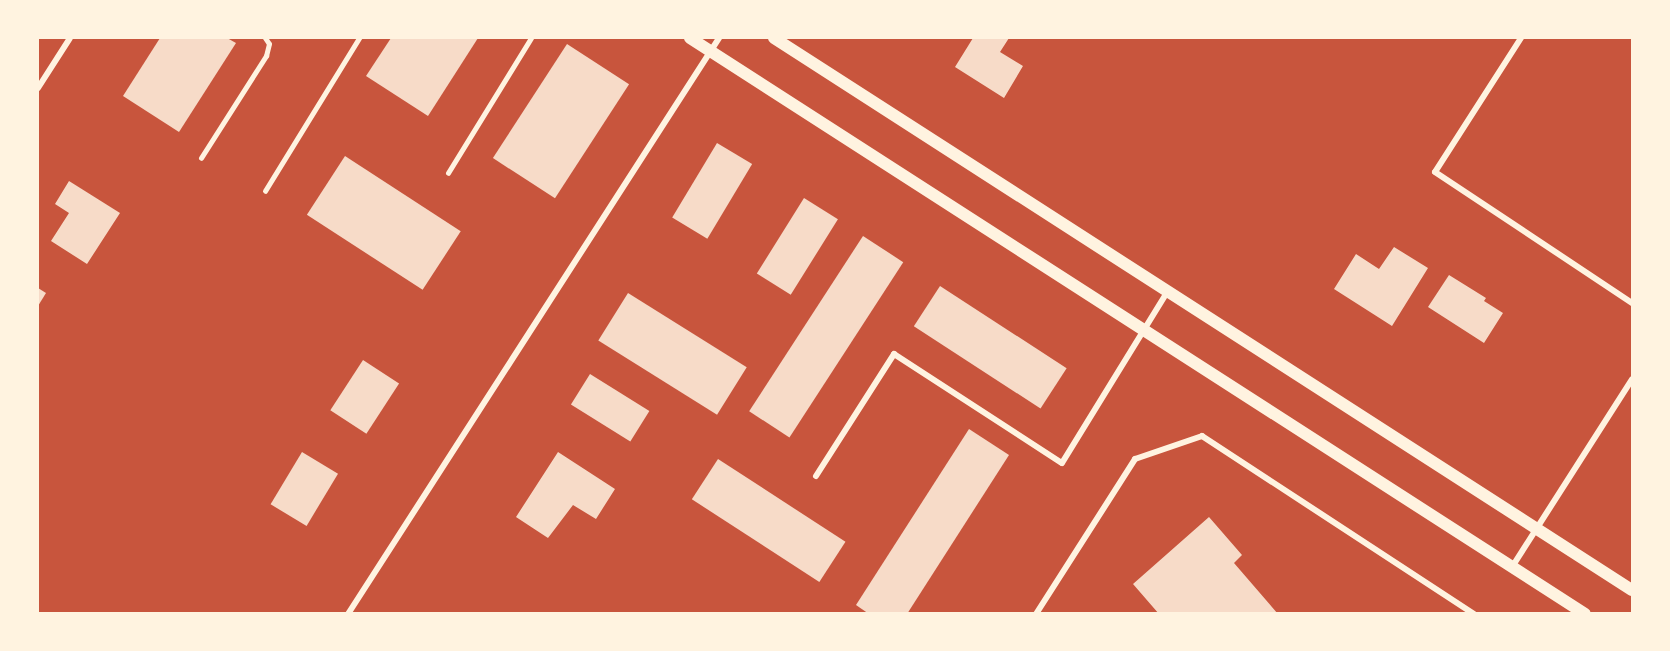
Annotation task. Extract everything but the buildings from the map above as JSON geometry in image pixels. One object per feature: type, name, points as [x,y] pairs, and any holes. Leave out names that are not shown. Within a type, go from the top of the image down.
[{"type":"main road","points":[[690,38],[1585,614]]},
{"type":"main road","points":[[774,38],[1632,590]]},
{"type":"street","points":[[38,88],[70,38]]},
{"type":"street","points":[[348,614],[719,38]]},
{"type":"street","points":[[1521,38],[1436,172],[1632,303]]},
{"type":"street","points":[[816,476],[894,354],[1062,463],[1168,291]]},
{"type":"street","points":[[1512,567],[1632,379]]},
{"type":"street","points":[[1036,614],[1135,459],[1202,436],[1474,614]]},
{"type":"lane","points":[[201,158],[266,56],[269,44],[265,38]]},
{"type":"lane","points":[[265,191],[359,38]]},
{"type":"lane","points":[[448,173],[531,38]]}]
